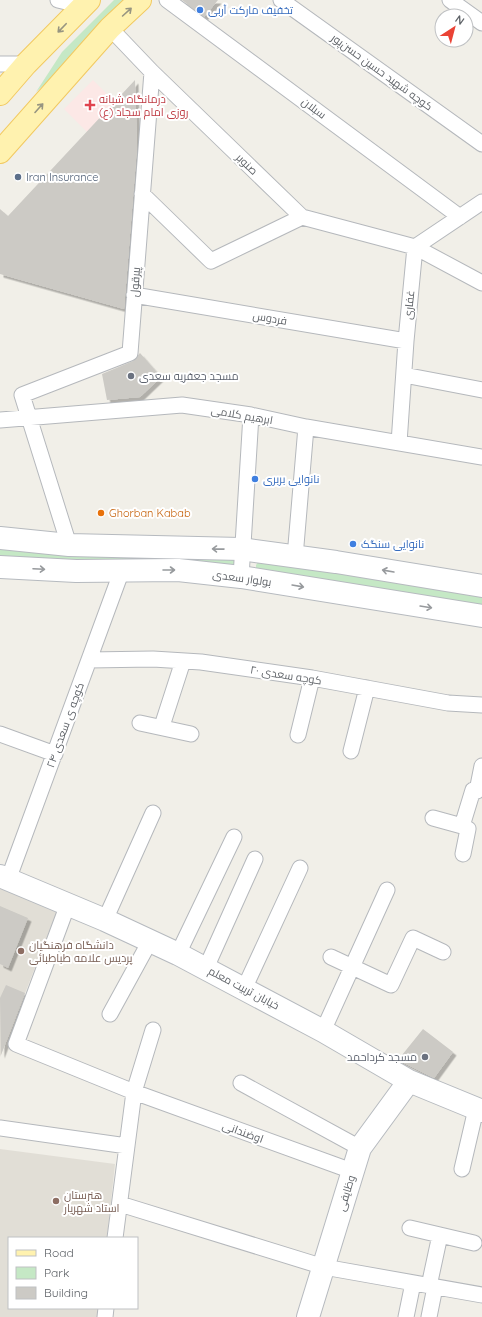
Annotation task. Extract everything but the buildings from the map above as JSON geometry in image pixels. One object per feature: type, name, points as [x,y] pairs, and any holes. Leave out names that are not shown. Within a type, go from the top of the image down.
[{"type":"main road","points":[[4,145],[110,28],[140,0]]},
{"type":"main road","points":[[0,94],[26,64],[86,3]]},
{"type":"main road","points":[[0,538],[69,545],[241,549],[295,556],[482,586]]},
{"type":"main road","name":"بولوار سعدی","points":[[0,567],[76,572],[178,570],[241,577],[482,616]]},
{"type":"main road","name":"خیابان تربیت معلم","points":[[4,878],[105,920],[178,954],[409,1080],[479,1110]]},
{"type":"main road","name":"وظایفی","points":[[308,1317],[360,1148],[409,1080]]},
{"type":"street","points":[[58,0],[86,3]]},
{"type":"street","name":"سبلان","points":[[167,0],[460,217]]},
{"type":"street","name":"کوچه شهید حسین حسن‌پور","points":[[282,0],[482,144]]},
{"type":"street","points":[[450,0],[482,23]]},
{"type":"street","name":"صنوبر","points":[[110,28],[152,72],[302,217],[415,247],[482,283]]},
{"type":"street","points":[[0,64],[26,64]]},
{"type":"street","name":"پیرقول","points":[[28,418],[22,395],[130,353],[152,72]]},
{"type":"street","points":[[142,194],[211,261],[302,217]]},
{"type":"street","points":[[415,247],[482,202]]},
{"type":"street","name":"غفاری","points":[[399,444],[406,341],[415,247]]},
{"type":"street","name":"فردوس","points":[[134,295],[406,341]]},
{"type":"street","points":[[404,375],[482,390]]},
{"type":"street","name":"ابرهیم کلامی","points":[[0,420],[182,405],[251,415],[306,427],[482,458]]},
{"type":"street","points":[[241,577],[241,549],[251,415]]},
{"type":"street","points":[[28,418],[69,545]]},
{"type":"street","points":[[295,556],[306,427]]},
{"type":"street","name":"کوچه ی سعدی ۲۴","points":[[4,878],[54,754],[122,570]]},
{"type":"street","name":"کوچه سعدی ۲۰","points":[[89,660],[153,659],[183,661],[312,678],[448,703],[482,705]]},
{"type":"street","points":[[162,726],[183,661]]},
{"type":"street","points":[[298,735],[312,678]]},
{"type":"street","points":[[351,751],[367,688]]},
{"type":"street","points":[[140,723],[162,726],[191,734]]},
{"type":"street","points":[[0,734],[54,754]]},
{"type":"street","points":[[462,826],[472,790],[480,792],[482,766]]},
{"type":"street","points":[[105,920],[153,813]]},
{"type":"street","points":[[433,818],[468,829],[463,854]]},
{"type":"street","points":[[178,954],[234,837]]},
{"type":"street","points":[[206,968],[255,859]]},
{"type":"street","points":[[244,989],[300,868]]},
{"type":"street","points":[[323,1032],[387,890]]},
{"type":"street","name":"اوضندانی","points":[[68,904],[16,1044],[134,1092],[352,1171]]},
{"type":"street","points":[[331,957],[391,985],[413,938],[443,952]]},
{"type":"street","points":[[110,1014],[150,941]]},
{"type":"street","points":[[115,1237],[134,1092],[153,1030]]},
{"type":"street","points":[[241,1083],[360,1148]]},
{"type":"street","points":[[462,1169],[479,1110]]},
{"type":"street","points":[[0,1128],[127,1146]]},
{"type":"street","points":[[120,1204],[324,1267],[482,1295]]},
{"type":"street","points":[[410,1228],[474,1243]]},
{"type":"street","points":[[429,1317],[440,1235]]},
{"type":"street","points":[[406,1317],[413,1283]]},
{"type":"shaded area","name":"درمانگاه شبانه روزی امام سجاد (ع)","points":[[93,80],[115,102],[87,132],[64,109]]},
{"type":"shaded area","name":"دانشگاه فرهنگیان پردیس علامه طباطبائی","points":[[0,885],[58,909],[0,1057]]},
{"type":"shaded area","name":"هنرستان استاد شهریار","points":[[0,1149],[115,1164],[107,1237],[8,1237],[8,1309],[98,1309],[97,1317],[0,1317]]},
{"type":"green space","points":[[114,0],[130,0],[74,58],[36,92],[62,52]]},
{"type":"green space","points":[[0,549],[24,552],[232,557],[235,560],[236,566],[0,559]]},
{"type":"green space","points":[[259,561],[482,597],[482,606],[256,568]]},
{"type":"place","name":"تخفیف مارکت آربی","points":[[200,10]]},
{"type":"place","name":"درمانگاه شبانه روزی امام سجاد (ع)","points":[[90,105]]},
{"type":"place","name":"Iran Insurance","points":[[18,177]]},
{"type":"place","name":"مسجد جعفریه سعدی","points":[[131,376]]},
{"type":"place","name":"نانوایی بربری","points":[[255,479]]},
{"type":"place","name":"Ghorban Kabab","points":[[101,513]]},
{"type":"place","name":"نانوایی سنگک","points":[[353,544]]},
{"type":"place","name":"دانشگاه فرهنگیان پردیس علامه طباطبائی","points":[[21,951]]},
{"type":"place","name":"مسجد کرداحمد","points":[[425,1057]]},
{"type":"place","name":"هنرستان استاد شهریار","points":[[56,1201]]}]
